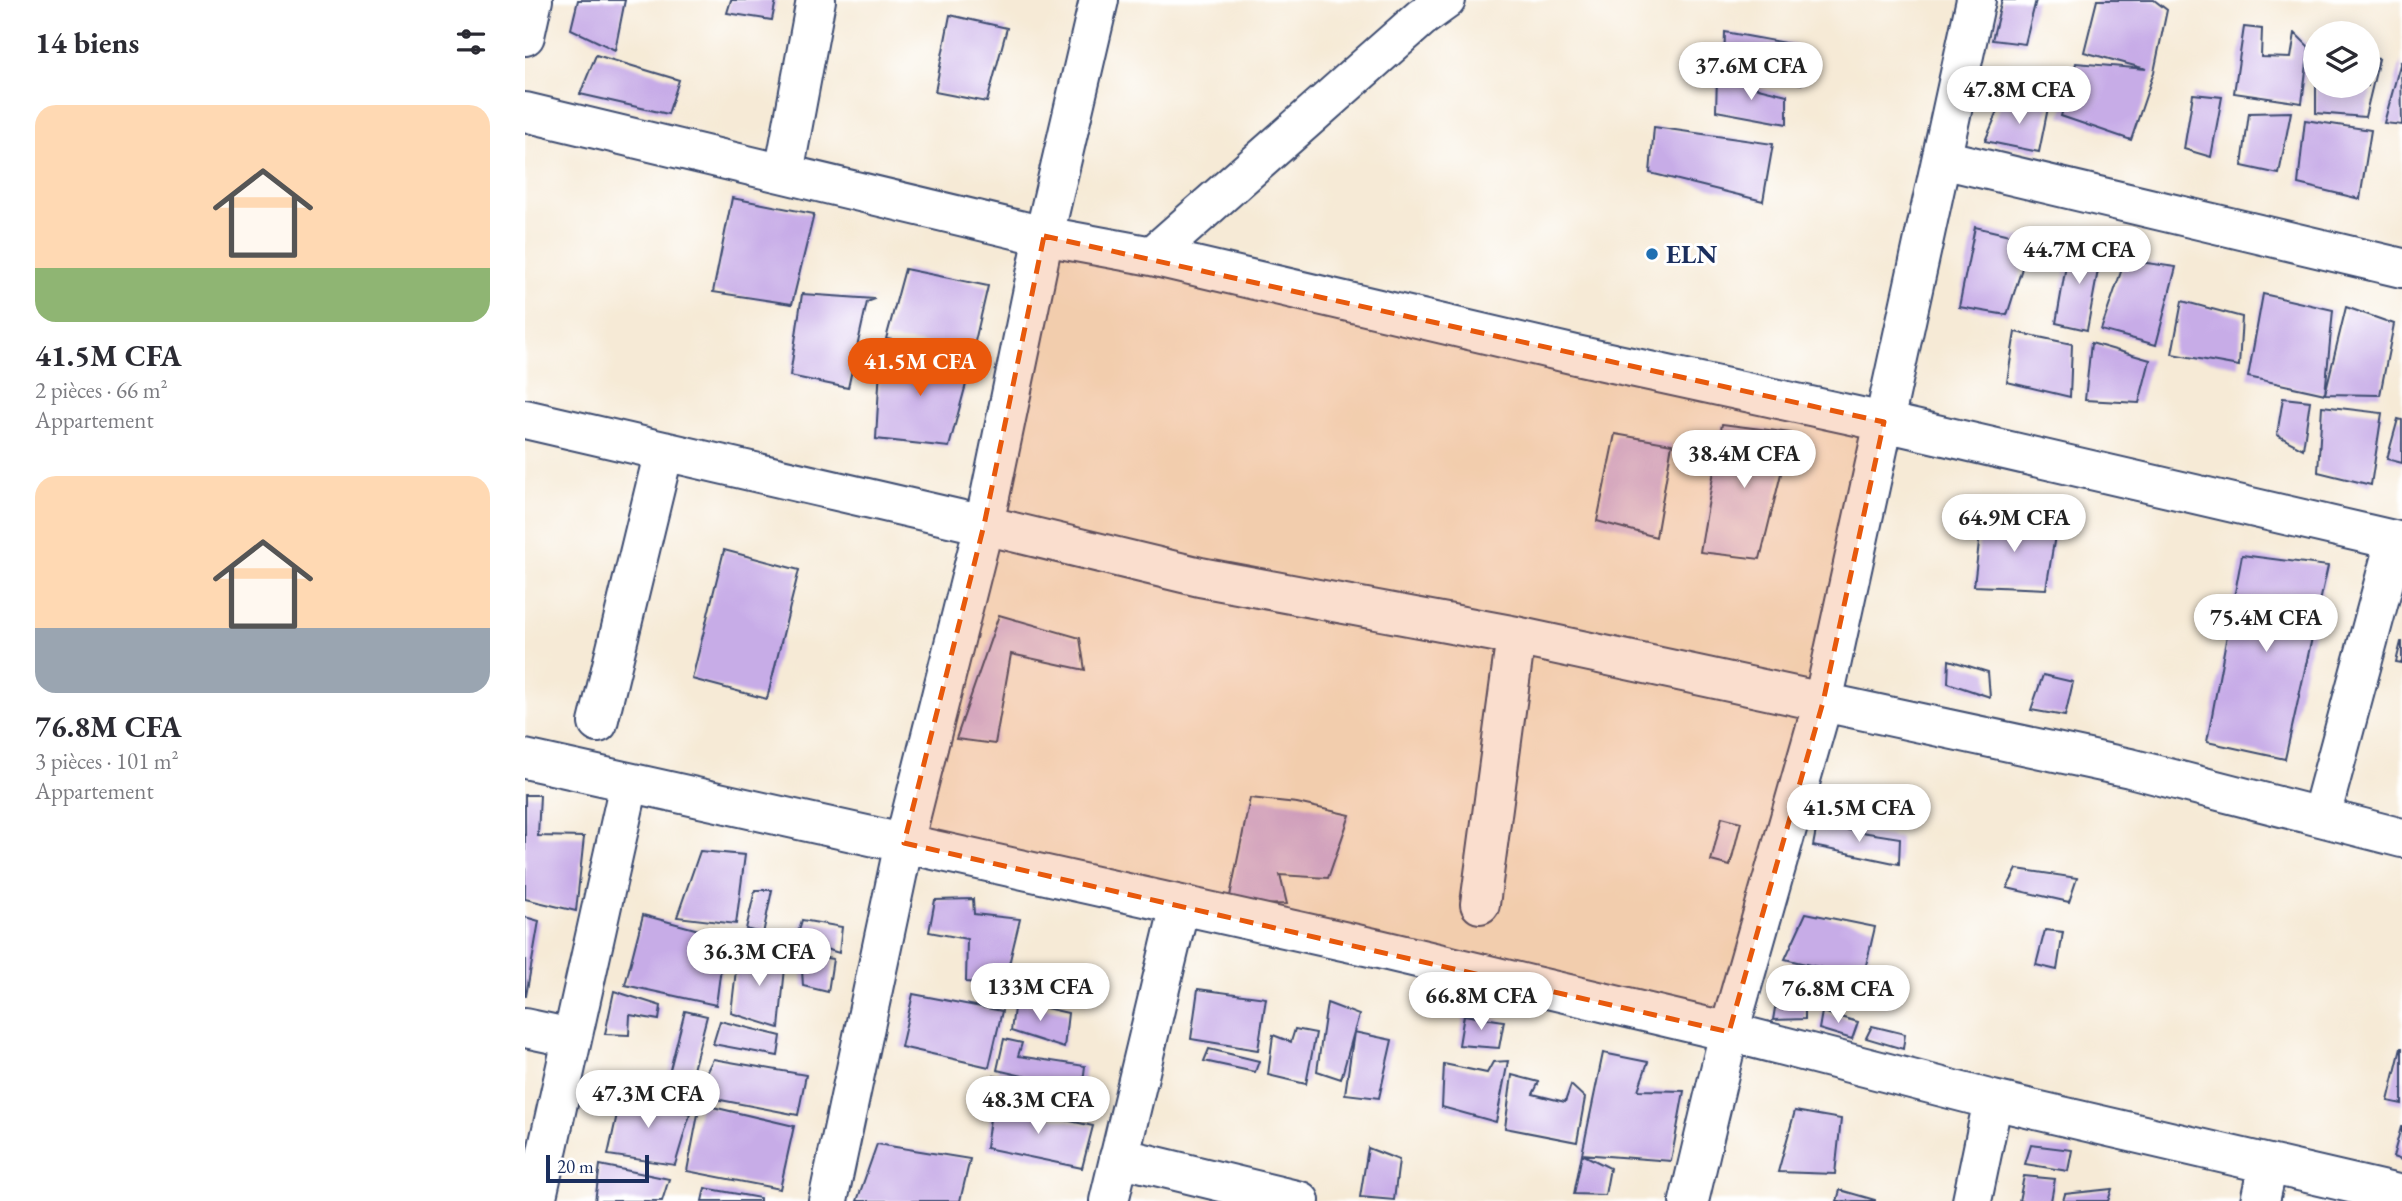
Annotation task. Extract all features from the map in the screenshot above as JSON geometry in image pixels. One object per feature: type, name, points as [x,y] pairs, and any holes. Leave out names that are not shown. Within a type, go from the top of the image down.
[{"type":"street","points":[[525,36],[533,0]]},
{"type":"street","points":[[784,173],[816,0]]},
{"type":"street","points":[[828,1201],[904,843],[984,524],[1044,236],[1099,0]]},
{"type":"street","points":[[1151,256],[1421,18],[1445,0]]},
{"type":"street","points":[[1689,1201],[1729,1032],[1823,702],[1976,0]]},
{"type":"street","points":[[525,113],[1044,236],[1151,256],[2399,541],[2321,816]]},
{"type":"street","points":[[1942,159],[2402,268]]},
{"type":"street","points":[[525,419],[984,524],[1200,577],[1516,636],[2130,768],[2402,838]]},
{"type":"street","points":[[598,723],[664,451]]},
{"type":"street","points":[[1480,904],[1516,636]]},
{"type":"street","points":[[525,759],[1379,949],[1729,1032],[1993,1100],[2264,1183],[2402,1195]]},
{"type":"street","points":[[535,1201],[629,784]]},
{"type":"street","points":[[1108,1201],[1180,905]]},
{"type":"street","points":[[525,1028],[572,1038]]},
{"type":"street","points":[[1972,1201],[1993,1100]]},
{"type":"street","points":[[1119,1157],[1300,1201]]},
{"type":"highlighted area","points":[[1044,236],[1884,422],[1823,702],[1729,1032],[904,843],[984,525]]},
{"type":"building","points":[[578,0],[625,0],[615,50],[571,29]]},
{"type":"building","points":[[731,0],[776,0],[772,20],[727,13]]},
{"type":"building","points":[[2002,0],[2036,0],[2025,44],[1992,40]]},
{"type":"building","points":[[2097,0],[2154,0],[2167,10],[2154,72],[2131,140],[2061,116],[2076,63],[2146,69],[2084,52]]},
{"type":"building","points":[[950,15],[1007,28],[987,102],[935,92]]},
{"type":"building","points":[[2244,27],[2262,29],[2261,57],[2291,58],[2295,33],[2303,41],[2302,103],[2234,93]]},
{"type":"building","points":[[1725,32],[1796,45],[1801,84],[1724,66]]},
{"type":"building","points":[[596,55],[679,80],[668,114],[580,94]]},
{"type":"building","points":[[2401,61],[2402,125],[2384,123]]},
{"type":"building","points":[[1717,78],[1787,95],[1787,124],[1716,111]]},
{"type":"building","points":[[2193,94],[2222,97],[2211,157],[2184,149]]},
{"type":"building","points":[[2316,98],[2370,98],[2365,117],[2316,113]]},
{"type":"building","points":[[2049,103],[2039,152],[1985,141],[2001,104]]},
{"type":"building","points":[[2291,112],[2279,174],[2242,166],[2249,113]]},
{"type":"building","points":[[2305,120],[2371,130],[2360,199],[2298,184]]},
{"type":"building","points":[[1654,127],[1773,144],[1763,201],[1650,173]]},
{"type":"building","points":[[732,198],[814,214],[792,304],[713,292]]},
{"type":"building","points":[[1975,227],[2031,240],[2007,315],[1959,307]]},
{"type":"building","points":[[2103,243],[2087,330],[2056,323],[2069,248]]},
{"type":"building","points":[[2125,260],[2176,267],[2156,345],[2101,330]]},
{"type":"building","points":[[905,269],[988,286],[973,350],[886,339]]},
{"type":"building","points":[[802,294],[875,299],[867,302],[848,388],[790,376]]},
{"type":"building","points":[[2263,294],[2333,310],[2325,394],[2248,377]]},
{"type":"building","points":[[2182,301],[2242,317],[2239,366],[2172,354]]},
{"type":"building","points":[[2346,307],[2394,324],[2380,395],[2325,394]]},
{"type":"building","points":[[2015,332],[2072,344],[2070,397],[2007,382]]},
{"type":"building","points":[[2091,343],[2150,360],[2139,403],[2085,400]]},
{"type":"building","points":[[881,349],[972,362],[949,447],[876,439]]},
{"type":"building","points":[[2283,398],[2310,401],[2303,449],[2277,435]]},
{"type":"building","points":[[2322,406],[2382,413],[2371,485],[2318,472]]},
{"type":"building","points":[[2398,419],[2402,420],[2402,463],[2387,459]]},
{"type":"building","points":[[1722,424],[1791,433],[1760,559],[1700,552]]},
{"type":"building","points":[[1615,434],[1672,444],[1656,537],[1597,521]]},
{"type":"building","points":[[1982,517],[2057,524],[2046,589],[1974,586]]},
{"type":"building","points":[[724,550],[799,570],[767,699],[692,679]]},
{"type":"building","points":[[2242,555],[2328,566],[2285,759],[2207,742]]},
{"type":"building","points":[[999,615],[1080,638],[1085,670],[1011,654],[995,744],[956,739]]},
{"type":"building","points":[[2402,642],[2402,663],[2396,662]]},
{"type":"building","points":[[1949,660],[1988,672],[1990,697],[1948,683]]},
{"type":"building","points":[[2043,675],[2073,682],[2065,716],[2031,710]]},
{"type":"building","points":[[525,795],[540,795],[538,836],[584,837],[576,911],[525,899]]},
{"type":"building","points":[[1250,798],[1297,803],[1350,815],[1328,878],[1280,875],[1287,904],[1228,906]]},
{"type":"building","points":[[1722,817],[1741,822],[1730,866],[1711,861]]},
{"type":"building","points":[[1817,825],[1900,838],[1899,864],[1813,846]]},
{"type":"building","points":[[700,851],[745,855],[736,924],[677,917]]},
{"type":"building","points":[[2017,869],[2077,878],[2069,902],[2007,888]]},
{"type":"building","points":[[755,890],[772,890],[763,934],[746,929]]},
{"type":"building","points":[[973,899],[974,914],[1020,919],[1004,985],[966,982],[967,939],[929,932],[935,900]]},
{"type":"building","points":[[1806,913],[1875,927],[1863,978],[1785,959]]},
{"type":"building","points":[[643,915],[725,937],[716,1005],[625,985]]},
{"type":"building","points":[[525,917],[539,921],[526,996],[525,996]]},
{"type":"building","points":[[802,920],[842,927],[839,953],[796,940]]},
{"type":"building","points":[[2045,930],[2063,932],[2057,970],[2036,965]]},
{"type":"building","points":[[738,953],[786,958],[779,1028],[731,1013]]},
{"type":"building","points":[[801,954],[833,959],[828,992],[803,986]]},
{"type":"building","points":[[1198,989],[1266,998],[1258,1050],[1191,1039]]},
{"type":"building","points":[[614,991],[661,1006],[659,1020],[630,1015],[629,1035],[605,1034]]},
{"type":"building","points":[[913,994],[1002,1011],[989,1067],[901,1047]]},
{"type":"building","points":[[1805,999],[1805,1019],[1773,1020],[1775,1008]]},
{"type":"building","points":[[1015,1001],[1068,1013],[1064,1048],[1011,1031]]},
{"type":"building","points":[[1327,1003],[1359,1015],[1341,1079],[1317,1071]]},
{"type":"building","points":[[685,1011],[707,1016],[688,1089],[665,1089]]},
{"type":"building","points":[[1822,1012],[1858,1022],[1852,1039],[1819,1029]]},
{"type":"building","points":[[1464,1015],[1504,1021],[1499,1048],[1459,1045]]},
{"type":"building","points":[[720,1021],[781,1036],[778,1056],[713,1044]]},
{"type":"building","points":[[1872,1026],[1905,1034],[1903,1049],[1866,1038]]},
{"type":"building","points":[[1295,1029],[1316,1033],[1306,1084],[1268,1075],[1273,1035],[1291,1042]]},
{"type":"building","points":[[1354,1032],[1392,1040],[1379,1098],[1345,1094]]},
{"type":"building","points":[[1004,1039],[1022,1043],[1018,1056],[1085,1066],[1082,1090],[997,1070]]},
{"type":"building","points":[[2402,1048],[2402,1104],[2388,1101]]},
{"type":"building","points":[[1209,1049],[1259,1061],[1255,1072],[1204,1061]]},
{"type":"building","points":[[1603,1053],[1648,1062],[1638,1090],[1684,1091],[1671,1161],[1582,1154]]},
{"type":"building","points":[[713,1059],[806,1075],[798,1115],[695,1095]]},
{"type":"building","points":[[1508,1061],[1496,1122],[1442,1107],[1444,1064],[1487,1073],[1493,1062]]},
{"type":"building","points":[[1512,1075],[1539,1082],[1533,1094],[1565,1102],[1571,1085],[1585,1098],[1577,1142],[1505,1128]]},
{"type":"building","points":[[994,1076],[1052,1089],[1048,1106],[995,1092]]},
{"type":"building","points":[[623,1087],[690,1114],[675,1165],[608,1155]]},
{"type":"building","points":[[700,1104],[794,1126],[780,1189],[687,1171]]},
{"type":"building","points":[[992,1104],[1093,1126],[1082,1168],[986,1148]]},
{"type":"building","points":[[1795,1111],[1841,1119],[1835,1174],[1778,1172]]},
{"type":"building","points":[[2402,1127],[2402,1160],[2393,1157]]},
{"type":"building","points":[[877,1144],[970,1159],[960,1201],[857,1201]]},
{"type":"building","points":[[2031,1145],[2072,1150],[2068,1171],[2025,1164]]},
{"type":"building","points":[[1368,1148],[1399,1160],[1394,1200],[1360,1197]]},
{"type":"building","points":[[1582,1154],[1610,1168],[1605,1195],[1574,1194]]},
{"type":"building","points":[[600,1165],[669,1179],[662,1201],[595,1201]]},
{"type":"building","points":[[2024,1176],[2055,1179],[2051,1201],[2019,1201]]},
{"type":"building","points":[[705,1188],[760,1198],[760,1201],[702,1201]]},
{"type":"building","points":[[2112,1189],[2108,1201],[2063,1201],[2065,1194]]},
{"type":"building","points":[[1840,1190],[1875,1200],[1875,1201],[1837,1201]]},
{"type":"place","name":"ELN","points":[[1652,254]]}]
